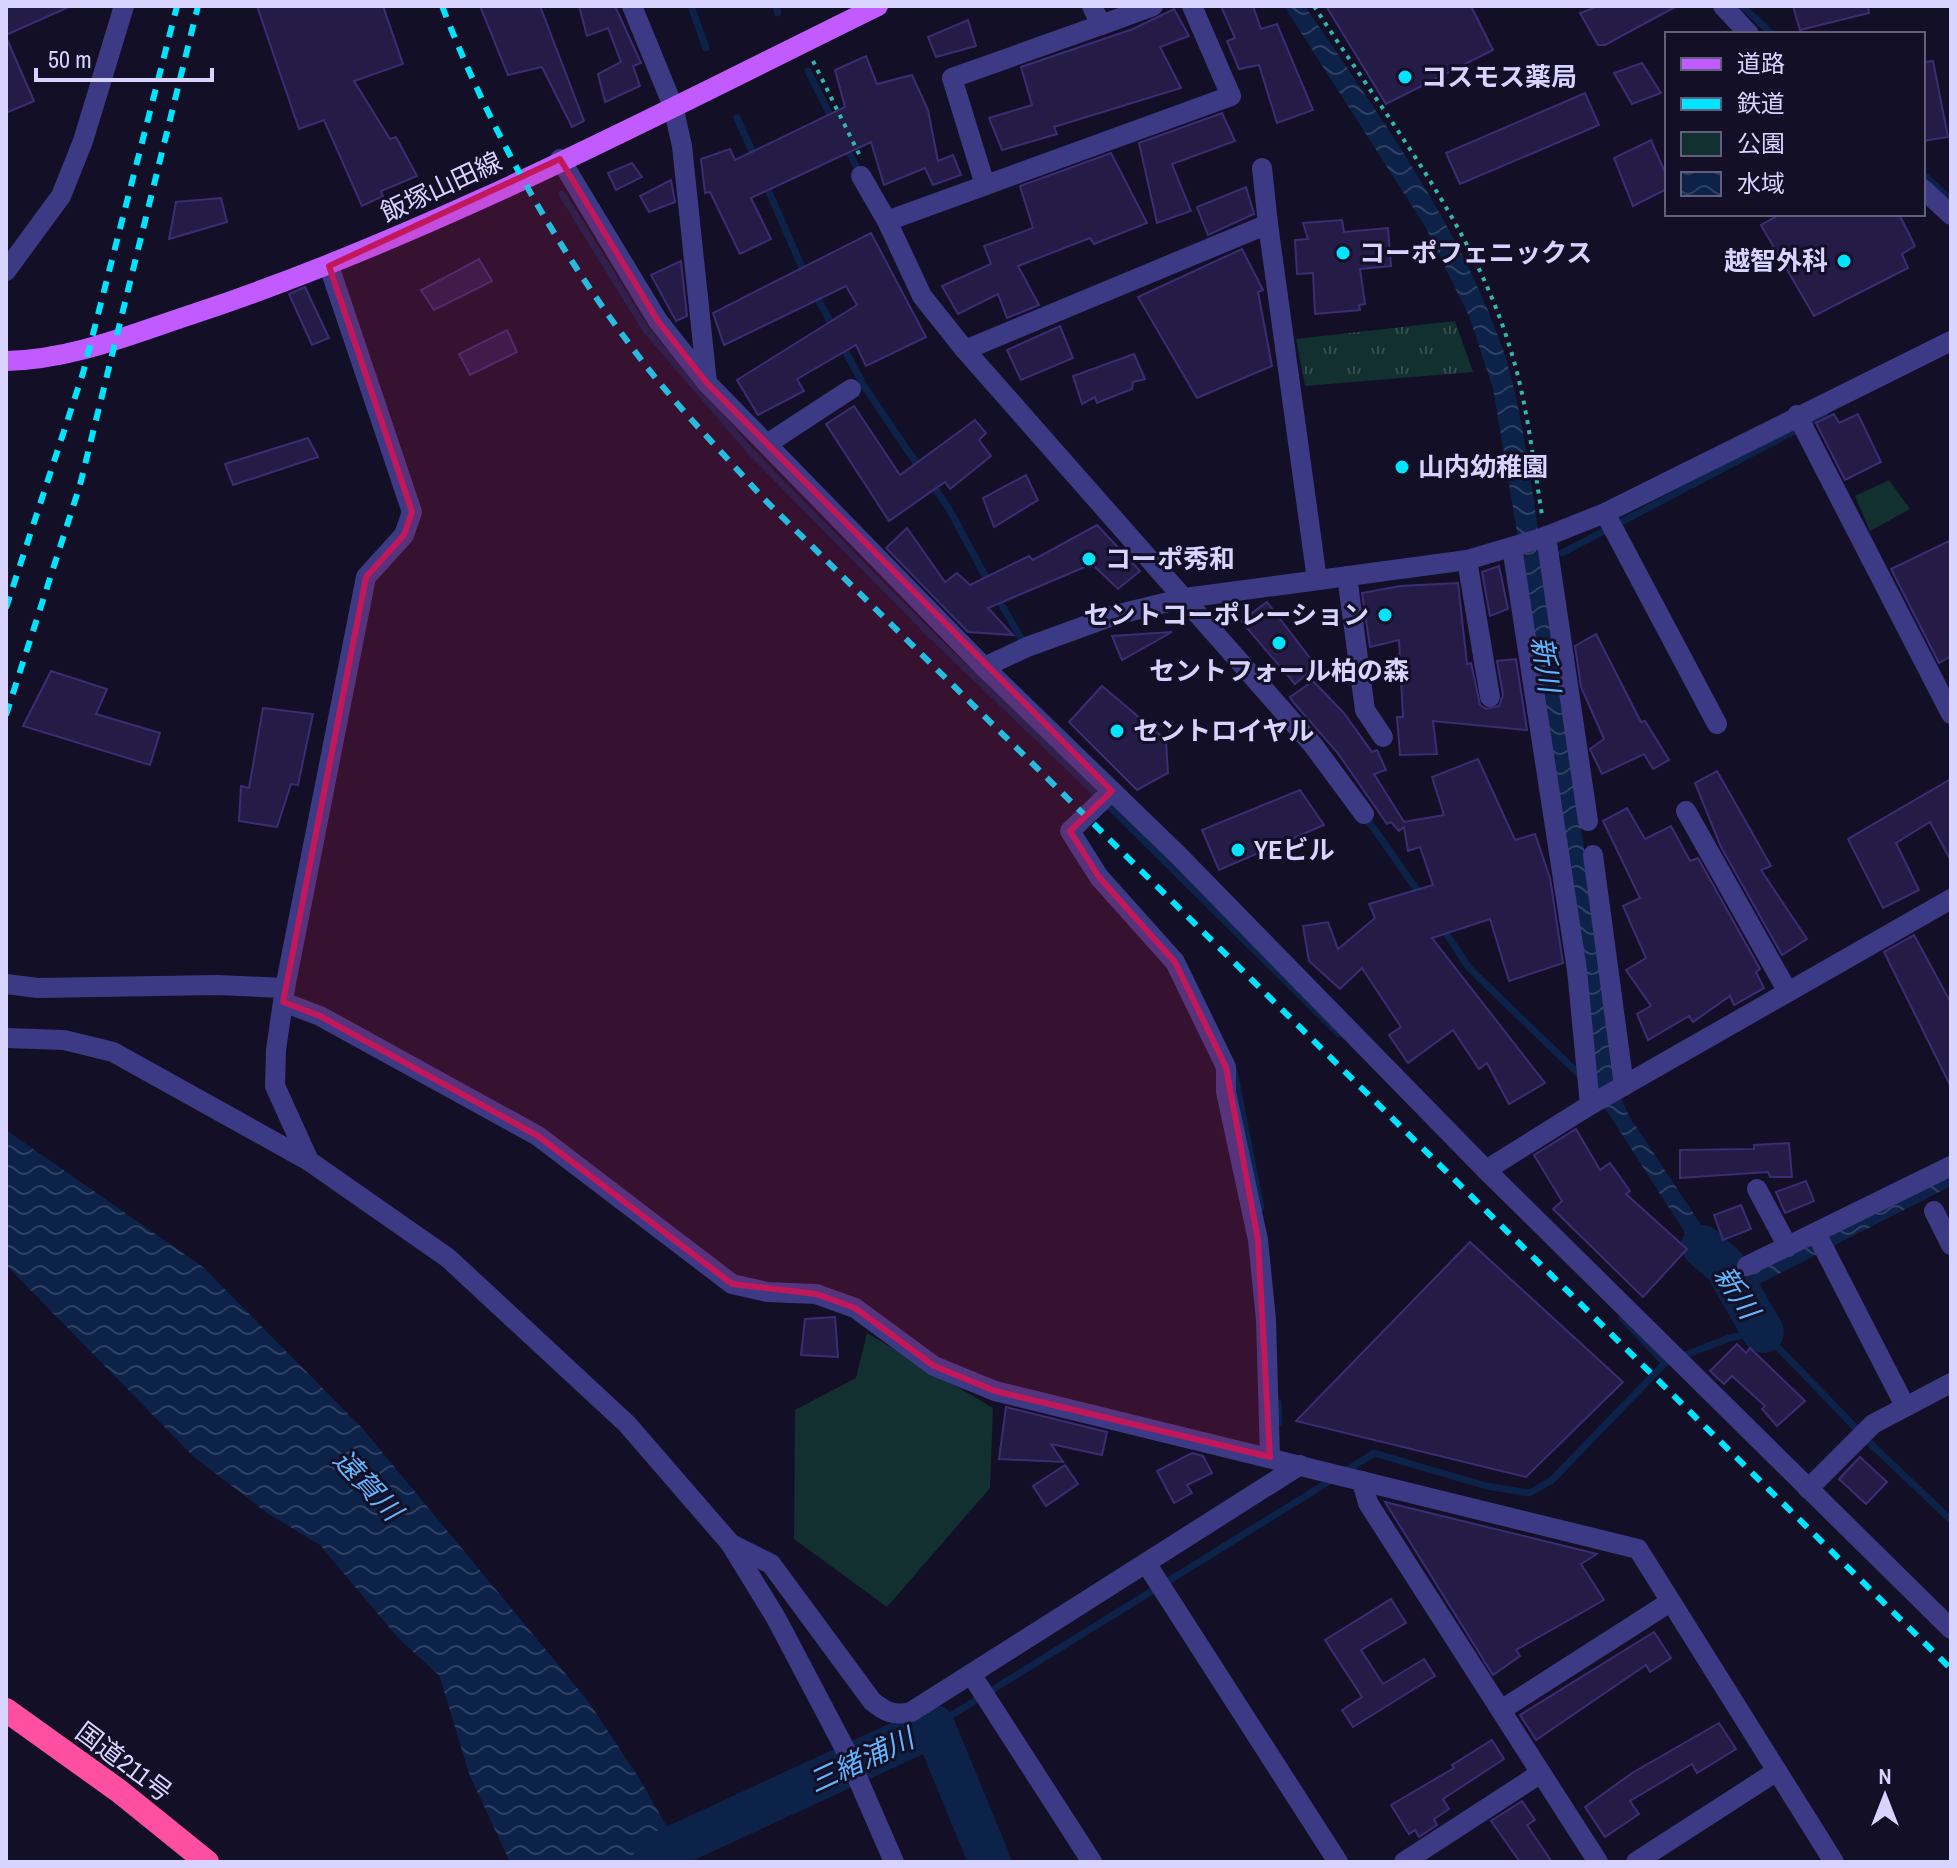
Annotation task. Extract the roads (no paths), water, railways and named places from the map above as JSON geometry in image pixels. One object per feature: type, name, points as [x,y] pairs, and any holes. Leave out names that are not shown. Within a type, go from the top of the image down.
[{"type":"highway","name":"国道211号","points":[[6,1710],[119,1791],[207,1862]]},
{"type":"main road","name":"飯塚山田線","points":[[6,361],[40,361],[88,348],[329,266],[422,227],[878,6]]},
{"type":"street","points":[[6,271],[61,196],[83,141],[124,6]]},
{"type":"street","points":[[632,6],[673,106],[685,168],[707,383]]},
{"type":"street","points":[[985,185],[952,78],[1096,15],[1153,6]]},
{"type":"street","points":[[887,221],[1231,96],[1192,6]]},
{"type":"street","points":[[1723,6],[1747,32]]},
{"type":"street","points":[[560,159],[658,321],[707,383],[984,667],[1105,797],[1951,1629]]},
{"type":"street","points":[[1262,168],[1317,580]]},
{"type":"street","points":[[861,176],[887,221],[922,296],[965,350],[1313,745],[1364,814]]},
{"type":"street","points":[[1925,191],[1951,215]]},
{"type":"street","points":[[965,350],[1268,224]]},
{"type":"street","points":[[309,1161],[275,1086],[276,1050],[284,995],[366,577],[404,535],[412,512],[329,266]]},
{"type":"street","points":[[984,667],[1027,647],[1115,615],[1185,598],[1467,560],[1544,537],[1605,513],[1951,341]]},
{"type":"street","points":[[767,444],[851,389]]},
{"type":"street","points":[[1797,415],[1951,714]]},
{"type":"street","points":[[1605,513],[1717,724]]},
{"type":"street","points":[[1544,537],[1588,821]]},
{"type":"street","points":[[1514,546],[1594,1103]]},
{"type":"street","points":[[1467,560],[1490,697]]},
{"type":"street","points":[[1347,576],[1365,710],[1383,737]]},
{"type":"street","points":[[1105,797],[1070,831],[1099,877],[1175,962],[1226,1067],[1226,1092],[1258,1240],[1266,1320],[1270,1457]]},
{"type":"street","points":[[1686,811],[1788,992]]},
{"type":"street","points":[[1593,855],[1622,1087]]},
{"type":"street","points":[[1486,1170],[1594,1103],[1950,901]]},
{"type":"street","points":[[6,984],[38,988],[203,985],[284,995],[538,1136],[732,1284],[767,1292],[816,1294],[855,1308],[934,1366],[995,1391],[1638,1549],[1834,1862]]},
{"type":"street","points":[[6,1038],[64,1040],[113,1052],[309,1161],[448,1258],[627,1424],[730,1543],[808,1674],[894,1862]]},
{"type":"street","points":[[1747,1266],[1788,1247],[1820,1241],[1951,1166]]},
{"type":"street","points":[[1757,1189],[1788,1247]]},
{"type":"street","points":[[1934,1211],[1951,1245]]},
{"type":"street","points":[[1820,1241],[1905,1406]]},
{"type":"street","points":[[1808,1489],[1873,1424],[1951,1383]]},
{"type":"street","points":[[730,1543],[771,1564],[872,1701],[885,1712],[911,1712],[1300,1465]]},
{"type":"street","points":[[1362,1481],[1368,1503],[1598,1862]]},
{"type":"street","points":[[1146,1563],[1338,1862]]},
{"type":"street","points":[[1501,1710],[1670,1602]]},
{"type":"street","points":[[971,1674],[1092,1862]]},
{"type":"street","points":[[1636,1862],[1777,1771]]},
{"type":"street","points":[[1404,1862],[1541,1773]]},
{"type":"water","points":[[1284,6],[1305,6],[1411,165],[1459,249],[1505,356],[1520,418],[1534,502],[1620,1096],[1629,1116],[1719,1252],[1743,1278],[1951,1175],[1951,1186],[1751,1288],[1735,1290],[1712,1259],[1698,1253],[1603,1105],[1597,1089],[1517,532],[1493,388],[1469,316],[1426,228]]},
{"type":"water","name":"遠賀川","points":[[6,1130],[203,1267],[363,1429],[588,1701],[639,1778],[687,1862],[510,1862],[470,1776],[439,1675],[399,1639],[320,1545],[267,1513],[194,1457],[6,1265]]},
{"type":"waterway","points":[[691,6],[706,48]]},
{"type":"waterway","points":[[776,6],[778,13]]},
{"type":"waterway","points":[[1742,6],[1770,32]]},
{"type":"waterway","points":[[808,71],[833,121]]},
{"type":"waterway","points":[[737,118],[756,160]]},
{"type":"waterway","points":[[846,146],[860,174]]},
{"type":"waterway","points":[[1925,176],[1951,200]]},
{"type":"waterway","points":[[765,183],[805,274]]},
{"type":"waterway","points":[[562,194],[646,330],[752,453],[931,635],[1102,799]]},
{"type":"waterway","points":[[814,292],[833,327]]},
{"type":"waterway","points":[[842,345],[864,386],[921,470]]},
{"type":"waterway","points":[[1562,553],[1825,415]]},
{"type":"waterway","points":[[931,483],[949,509],[989,583]]},
{"type":"waterway","points":[[997,597],[1025,645]]},
{"type":"waterway","points":[[1108,805],[1339,1034]]},
{"type":"waterway","points":[[1365,816],[1422,897]]},
{"type":"waterway","points":[[1442,927],[1469,968],[1583,1078]]},
{"type":"waterway","points":[[1234,1071],[1261,1208]]},
{"type":"waterway","name":"新川","points":[[1702,1246],[1725,1266],[1763,1332]]},
{"type":"waterway","points":[[1622,1318],[1665,1363]]},
{"type":"waterway","points":[[1344,1472],[1374,1453],[1486,1486],[1529,1493],[1551,1481],[1665,1363],[1729,1338],[1763,1332],[1875,1448],[1951,1520]]},
{"type":"waterway","points":[[1278,1403],[1279,1422]]},
{"type":"waterway","points":[[934,1726],[1333,1479]]},
{"type":"waterway","name":"三緒浦川","points":[[655,1855],[934,1726],[990,1862]]},
{"type":"railway","points":[[6,608],[83,373],[177,6]]},
{"type":"railway","points":[[6,715],[80,485],[198,6]]},
{"type":"railway","points":[[442,6],[506,149],[557,238],[614,324],[703,433],[763,498],[1951,1669]]},
{"type":"place","name":"コスモス薬局","points":[[1405,77]]},
{"type":"place","name":"コーポフェニックス","points":[[1343,253]]},
{"type":"place","name":"越智外科","points":[[1844,261]]},
{"type":"place","name":"山内幼稚園","points":[[1402,467]]},
{"type":"place","name":"コーポ秀和","points":[[1089,559]]},
{"type":"place","name":"セントコーポレーション","points":[[1385,615]]},
{"type":"place","name":"セントフォール柏の森","points":[[1279,643]]},
{"type":"place","name":"セントロイヤル","points":[[1117,731]]},
{"type":"place","name":"YEビル","points":[[1238,850]]}]
